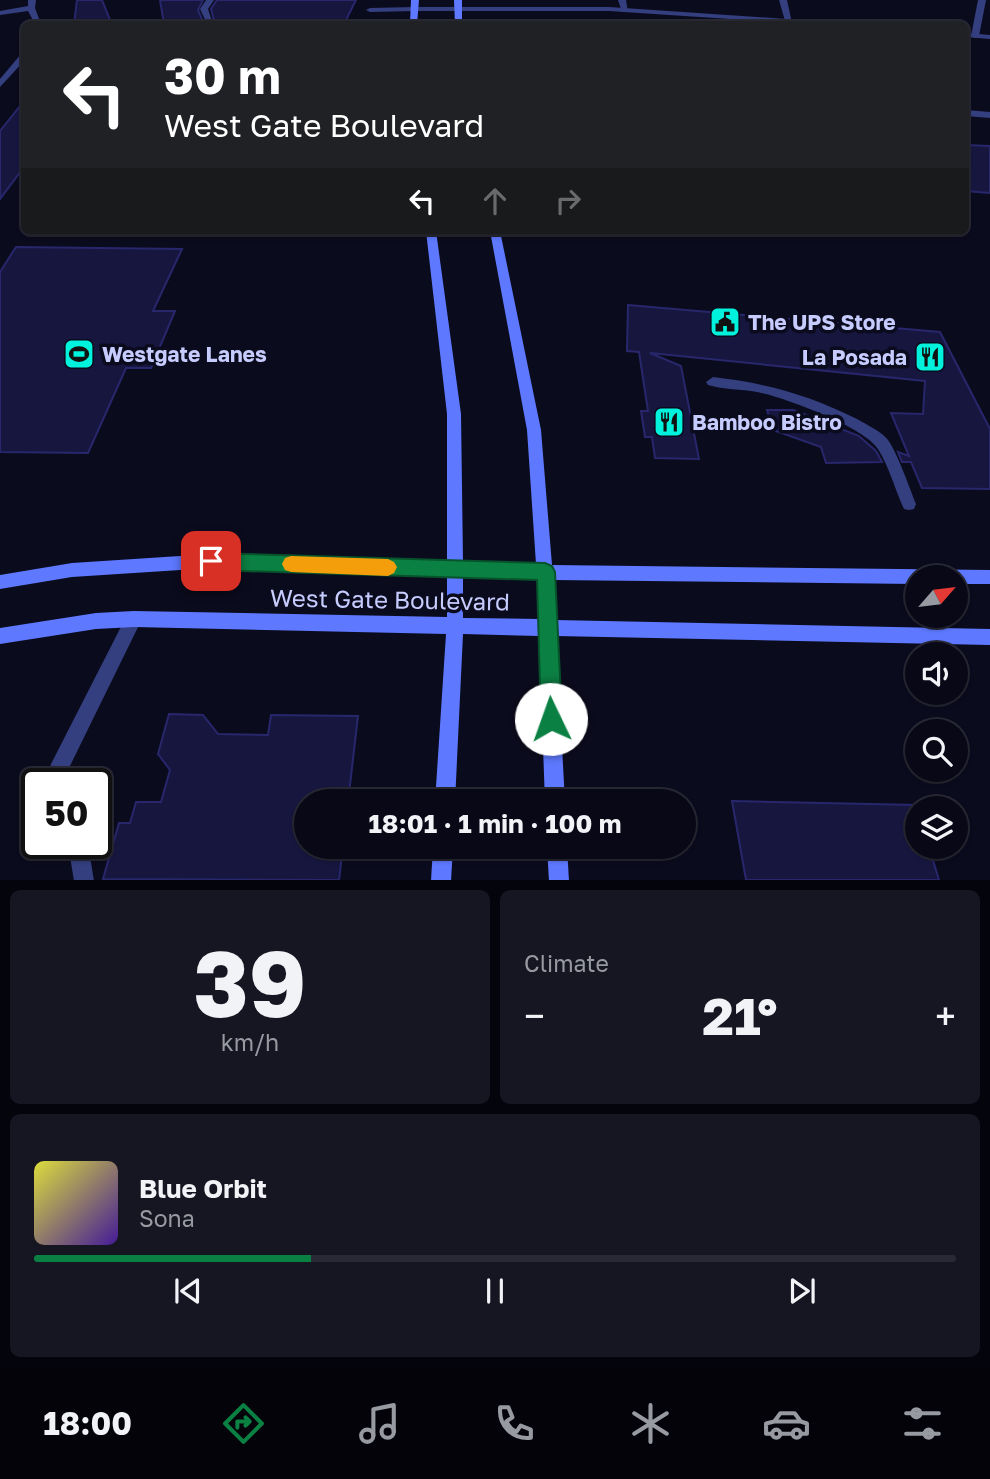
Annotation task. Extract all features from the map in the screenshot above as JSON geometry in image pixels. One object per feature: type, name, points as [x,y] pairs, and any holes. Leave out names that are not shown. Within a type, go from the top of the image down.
[{"type":"main road","points":[[432,235],[454,414],[455,624],[446,789]]},
{"type":"main road","points":[[496,235],[534,430],[545,572],[554,789]]},
{"type":"main road","name":"West Gate Boulevard","points":[[0,582],[72,570],[211,561],[545,572],[990,578]]},
{"type":"main road","name":"West Gate Boulevard","points":[[0,636],[96,621],[134,619],[990,637]]},
{"type":"main road","points":[[441,880],[442,859]]},
{"type":"main road","points":[[558,859],[559,880]]},
{"type":"street","points":[[209,21],[204,9],[210,0]]},
{"type":"street","points":[[371,0],[369,13],[414,5],[457,4],[625,10],[789,21],[783,0]]},
{"type":"street","points":[[622,0],[625,10]]},
{"type":"street","points":[[982,0],[970,36],[990,37]]},
{"type":"street","points":[[0,13],[31,4],[37,21]]},
{"type":"street","points":[[0,84],[21,60]]},
{"type":"street","points":[[13,70],[21,69]]},
{"type":"street","points":[[969,113],[990,115]]},
{"type":"street","points":[[713,382],[776,392],[850,422],[877,437],[883,444],[909,504]]},
{"type":"street","points":[[60,768],[134,619]]},
{"type":"street","points":[[80,859],[84,880]]},
{"type":"building","points":[[77,0],[102,0],[110,20],[106,21],[74,21]]},
{"type":"building","points":[[160,0],[203,0],[198,10],[203,21],[164,21]]},
{"type":"building","points":[[217,0],[356,0],[346,21],[214,21],[211,9]]},
{"type":"building","points":[[21,105],[21,171],[0,199],[0,131]]},
{"type":"building","points":[[969,145],[990,146],[990,193],[969,191]]},
{"type":"building","name":"Westgate Lanes","points":[[16,247],[182,249],[153,311],[175,311],[151,368],[126,368],[88,453],[0,452],[0,272]]},
{"type":"building","points":[[628,305],[940,332],[990,429],[990,489],[922,488],[911,462],[902,462],[898,452],[909,456],[891,413],[923,414],[925,381],[650,353],[681,366],[699,459],[655,458],[652,437],[645,437],[641,411],[648,411],[639,352],[627,351]]},
{"type":"building","points":[[767,410],[794,410],[859,436],[876,451],[882,462],[826,463],[821,447],[773,430]]},
{"type":"building","points":[[169,714],[203,715],[218,734],[268,735],[271,715],[358,716],[350,789],[294,789],[294,859],[342,859],[339,880],[103,879],[109,859],[112,859],[112,848],[119,823],[130,823],[136,802],[161,802],[170,770],[158,754]]},
{"type":"building","points":[[732,801],[905,805],[905,859],[933,859],[939,880],[746,880]]},
{"type":"slow traffic","points":[[291,564],[388,567]]},
{"type":"place","name":"The UPS Store","points":[[725,322]]},
{"type":"place","name":"Westgate Lanes","points":[[79,354]]},
{"type":"place","name":"La Posada","points":[[930,357]]},
{"type":"place","name":"Bamboo Bistro","points":[[669,422]]},
{"type":"route","points":[[211,561],[545,572],[551,719]]}]
